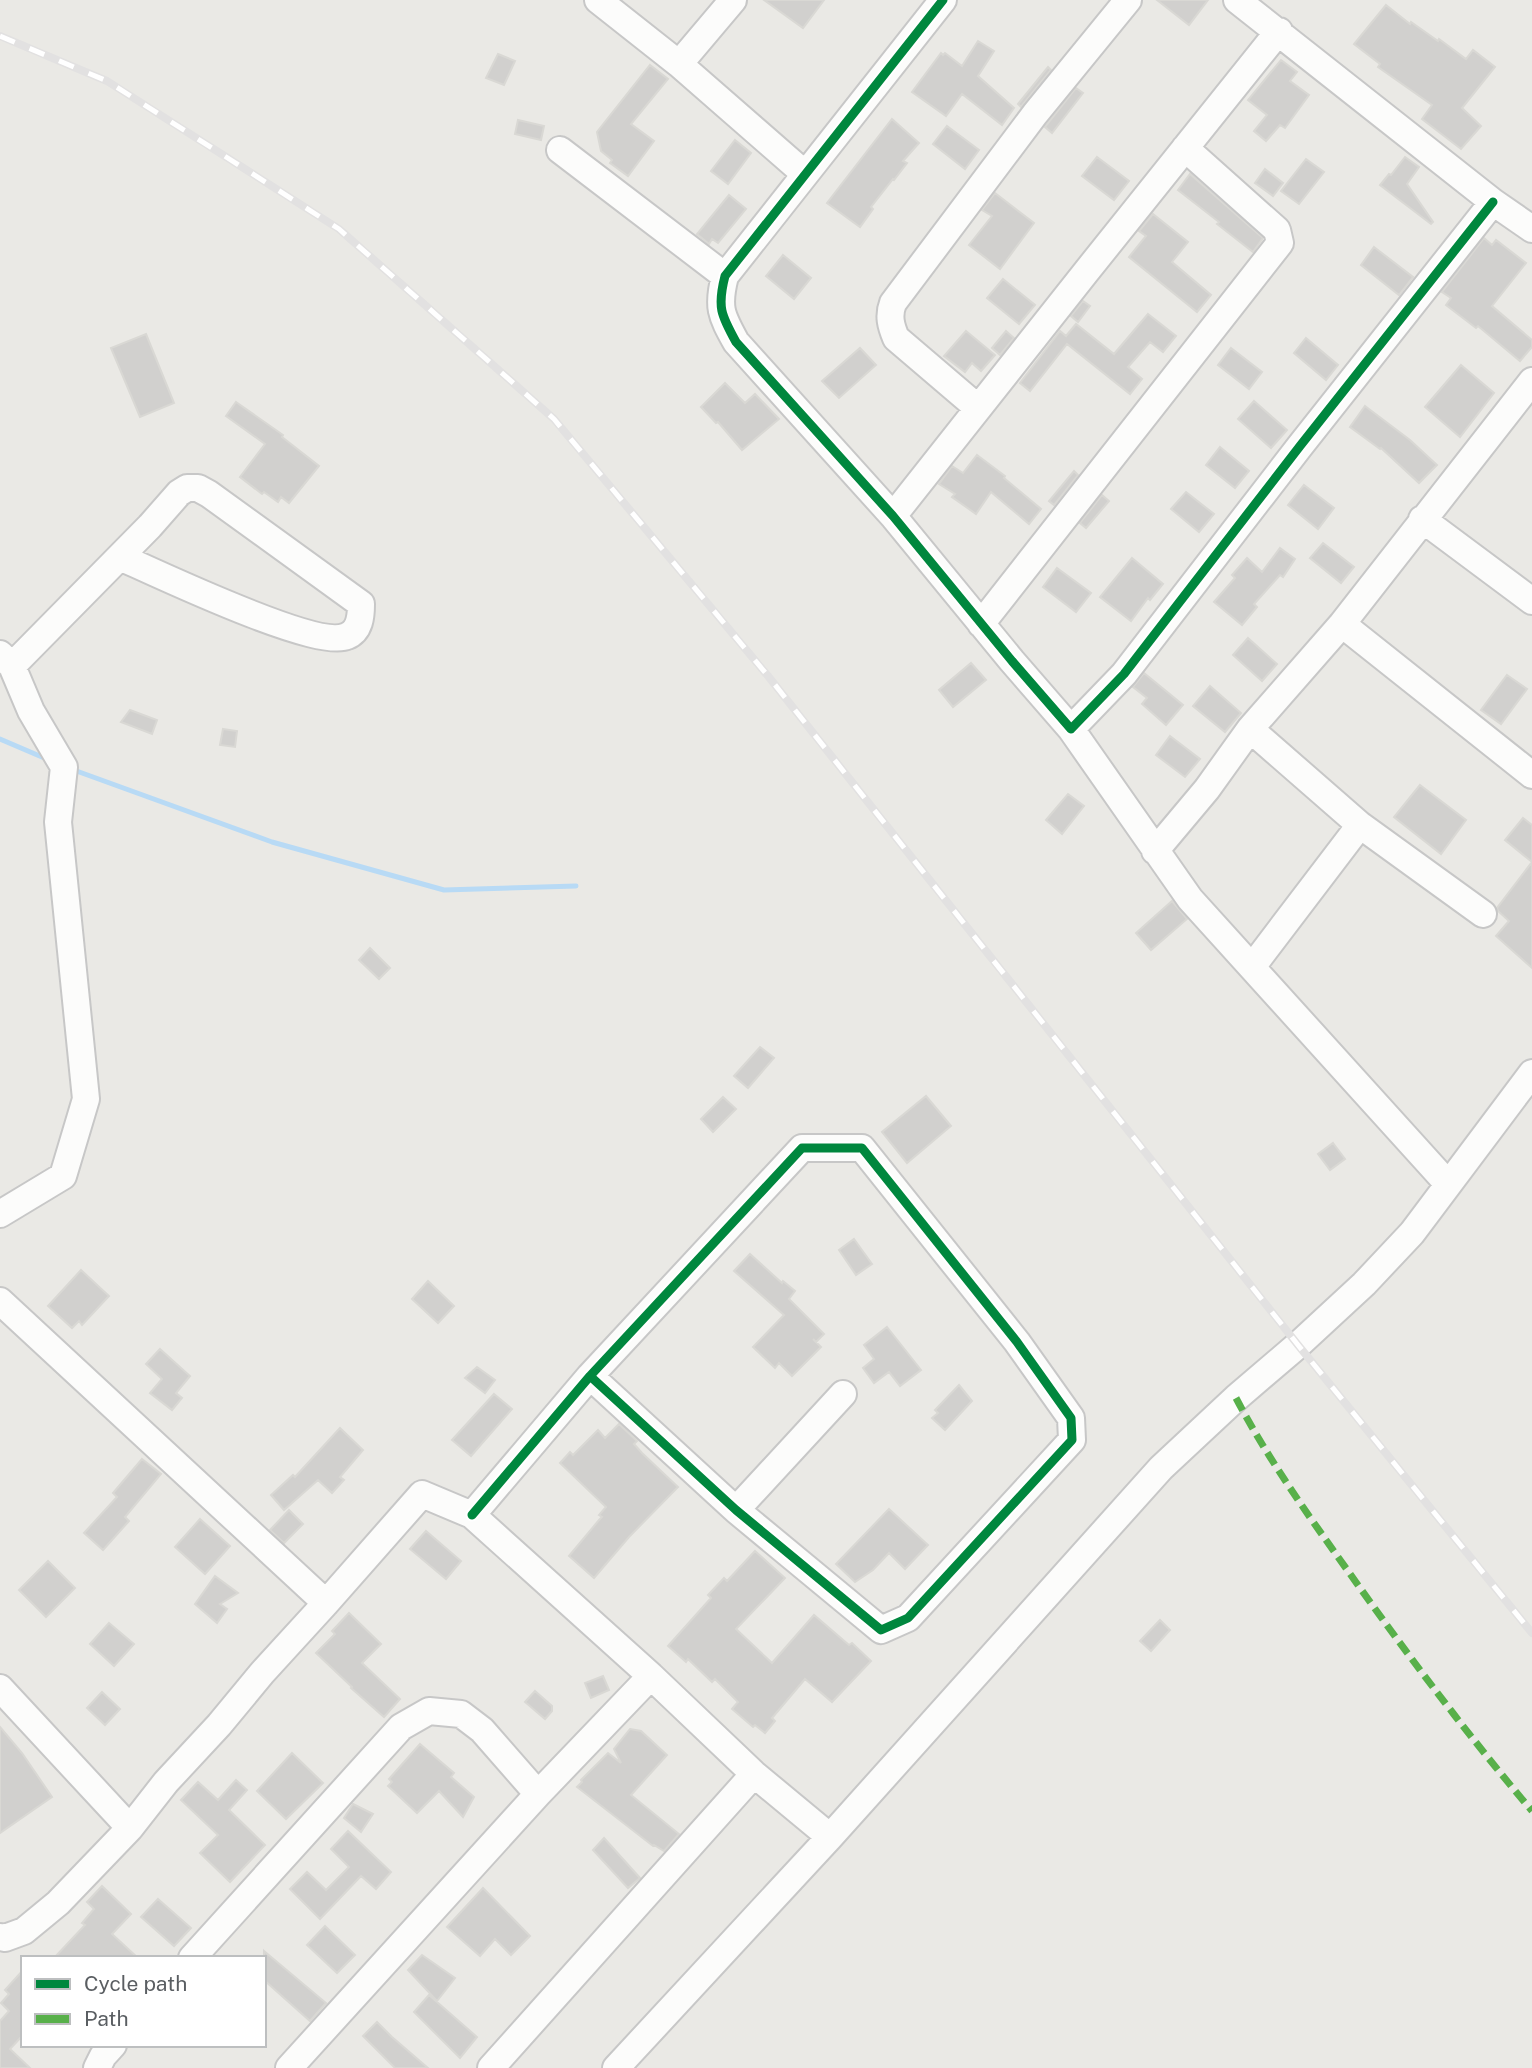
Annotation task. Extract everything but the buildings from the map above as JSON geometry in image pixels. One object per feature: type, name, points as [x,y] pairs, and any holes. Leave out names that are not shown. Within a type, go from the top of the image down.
[{"type":"street","points":[[597,0],[679,64],[805,174]]},
{"type":"street","points":[[679,64],[733,0]]},
{"type":"street","points":[[943,0],[724,276],[720,295],[722,315],[736,342],[893,516],[1071,729],[1189,900],[1448,1184]]},
{"type":"street","points":[[978,408],[896,338],[890,311],[893,303],[1035,114],[1128,0]]},
{"type":"street","points":[[1237,0],[1493,202],[1531,227]]},
{"type":"street","points":[[893,516],[1279,31]]},
{"type":"street","points":[[981,624],[1280,243],[1277,230],[1185,148]]},
{"type":"street","points":[[560,150],[724,276]]},
{"type":"street","points":[[1071,729],[1124,674],[1493,202]]},
{"type":"street","points":[[1155,851],[1207,789],[1250,729],[1342,624],[1422,519],[1522,413],[1532,381]]},
{"type":"street","points":[[0,1213],[63,1176],[86,1099],[58,822],[65,767],[31,711],[6,660],[120,557],[179,493],[187,488],[198,488],[209,494],[361,604],[361,616],[355,632],[345,638],[331,639],[297,631],[120,557]]},
{"type":"street","points":[[1422,519],[1532,601]]},
{"type":"street","points":[[1342,624],[1532,775]]},
{"type":"street","points":[[1250,729],[1360,825],[1483,914]]},
{"type":"street","points":[[1252,967],[1360,825]]},
{"type":"street","points":[[616,2068],[830,1838],[1161,1468],[1364,1284],[1412,1233],[1532,1073]]},
{"type":"street","points":[[472,1515],[590,1376],[802,1148],[862,1148],[1017,1342],[1071,1418],[1072,1440],[908,1618],[881,1630],[736,1510],[590,1376]]},
{"type":"street","points":[[0,1301],[326,1603]]},
{"type":"street","points":[[736,1510],[843,1394]]},
{"type":"street","points":[[0,1937],[5,1938],[24,1931],[58,1903],[130,1828],[166,1782],[422,1494],[472,1515],[651,1676],[754,1774],[830,1838]]},
{"type":"street","points":[[289,2068],[538,1794],[651,1676]]},
{"type":"street","points":[[0,1688],[130,1828]]},
{"type":"street","points":[[194,1956],[401,1727],[429,1711],[461,1714],[482,1730],[538,1794]]},
{"type":"street","points":[[491,2068],[754,1774]]},
{"type":"street","points":[[97,2068],[111,2047]]},
{"type":"waterway","points":[[0,739],[49,760]]},
{"type":"waterway","points":[[71,769],[272,842],[444,890],[576,886]]},
{"type":"railway","points":[[0,36],[107,81],[339,229],[554,419],[768,676],[1298,1345],[1532,1633]]},
{"type":"marked path","points":[[1236,1398],[1289,1486],[1370,1602],[1461,1723],[1532,1811]]},
{"type":"cycle path","points":[[943,0],[725,276],[721,296],[722,310],[736,342],[893,516],[1071,729],[1124,674],[1493,202]]},
{"type":"cycle path","points":[[472,1515],[590,1376],[802,1148],[862,1148],[1017,1342],[1071,1418],[1072,1440],[908,1618],[881,1630],[736,1510],[590,1376]]}]
